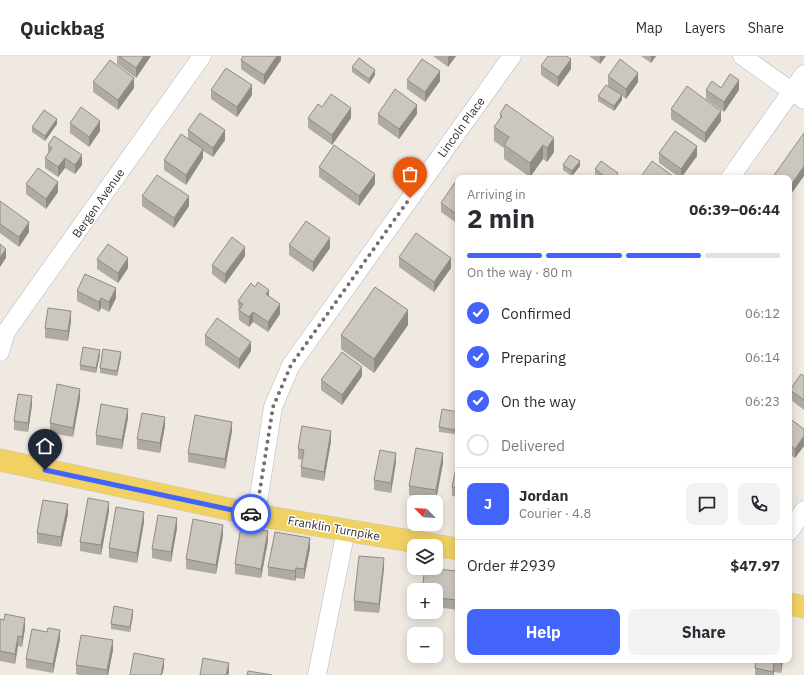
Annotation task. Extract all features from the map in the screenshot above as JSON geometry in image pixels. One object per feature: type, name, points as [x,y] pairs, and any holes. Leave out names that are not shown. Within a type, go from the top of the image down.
[{"type":"main road","name":"Franklin Turnpike","points":[[0,460],[256,515],[455,548]]},
{"type":"main road","points":[[792,605],[804,607]]},
{"type":"street","name":"Bergen Avenue","points":[[0,352],[6,332],[202,56]]},
{"type":"street","name":"Lincoln Place","points":[[256,515],[273,407],[291,365],[512,56]]},
{"type":"street","points":[[742,56],[798,96]]},
{"type":"street","points":[[732,175],[798,96],[804,74]]},
{"type":"street","points":[[792,528],[804,510]]},
{"type":"street","points":[[317,675],[346,530]]},
{"type":"building","points":[[119,56],[144,56],[136,68]]},
{"type":"building","points":[[243,56],[277,56],[264,75],[241,60]]},
{"type":"building","points":[[548,56],[566,56],[571,59],[558,77],[541,66]]},
{"type":"building","points":[[359,58],[375,70],[369,79],[352,67]]},
{"type":"building","points":[[422,59],[440,71],[425,92],[407,80]]},
{"type":"building","points":[[620,59],[638,73],[626,89],[608,76]]},
{"type":"building","points":[[110,60],[134,78],[118,100],[93,82]]},
{"type":"building","points":[[226,68],[252,85],[237,107],[211,90]]},
{"type":"building","points":[[730,74],[739,80],[724,102],[706,90],[712,81],[721,88]]},
{"type":"building","points":[[606,85],[622,95],[614,106],[598,96]]},
{"type":"building","points":[[687,86],[721,111],[705,133],[671,109]]},
{"type":"building","points":[[395,89],[417,105],[399,129],[378,114]]},
{"type":"building","points":[[331,94],[351,108],[332,135],[308,118],[318,104],[322,107]]},
{"type":"building","points":[[506,104],[554,138],[547,148],[543,145],[530,163],[504,145],[509,137],[494,127],[502,116],[500,114]]},
{"type":"building","points":[[81,107],[100,121],[89,137],[70,123]]},
{"type":"building","points":[[44,110],[57,119],[45,136],[32,127]]},
{"type":"building","points":[[200,113],[225,130],[213,148],[188,130]]},
{"type":"building","points":[[675,131],[697,146],[681,169],[659,153]]},
{"type":"building","points":[[804,133],[804,166],[792,184],[792,175],[774,175]]},
{"type":"building","points":[[181,134],[203,149],[186,175],[164,160]]},
{"type":"building","points":[[54,136],[82,155],[75,165],[65,158],[58,167],[45,158],[52,148],[48,145]]},
{"type":"building","points":[[334,145],[375,174],[359,196],[319,167]]},
{"type":"building","points":[[570,155],[580,161],[572,171],[563,165]]},
{"type":"building","points":[[601,161],[618,173],[617,175],[603,175],[595,169]]},
{"type":"building","points":[[652,161],[672,175],[642,175]]},
{"type":"building","points":[[38,168],[58,182],[46,199],[26,184]]},
{"type":"building","points":[[157,175],[189,196],[174,218],[142,196]]},
{"type":"building","points":[[455,182],[455,213],[441,203]]},
{"type":"building","points":[[0,201],[29,222],[19,237],[0,224]]},
{"type":"building","points":[[306,221],[330,238],[313,262],[289,245]]},
{"type":"building","points":[[416,233],[451,258],[434,282],[399,257]]},
{"type":"building","points":[[232,237],[245,247],[225,274],[212,265]]},
{"type":"building","points":[[0,244],[6,249],[0,258]]},
{"type":"building","points":[[108,244],[128,258],[118,273],[97,259]]},
{"type":"building","points":[[85,274],[116,288],[109,302],[101,298],[99,302],[77,291]]},
{"type":"building","points":[[258,282],[269,290],[266,294],[280,304],[268,322],[253,312],[249,317],[239,310],[243,304],[238,301],[251,283],[255,287]]},
{"type":"building","points":[[375,287],[408,310],[374,359],[341,335]]},
{"type":"building","points":[[48,308],[71,311],[68,331],[45,328]]},
{"type":"building","points":[[217,318],[251,342],[239,359],[205,335]]},
{"type":"building","points":[[83,347],[100,350],[96,368],[80,365]]},
{"type":"building","points":[[103,349],[121,352],[117,371],[100,368]]},
{"type":"building","points":[[342,352],[362,367],[342,395],[321,380]]},
{"type":"building","points":[[801,374],[804,376],[804,400],[792,391],[792,387]]},
{"type":"building","points":[[57,384],[80,389],[73,428],[50,423]]},
{"type":"building","points":[[18,394],[32,396],[28,423],[14,421]]},
{"type":"building","points":[[101,404],[128,409],[122,440],[96,435]]},
{"type":"building","points":[[442,409],[455,411],[455,430],[439,427]]},
{"type":"building","points":[[142,413],[165,417],[160,443],[137,439]]},
{"type":"building","points":[[195,415],[232,422],[225,459],[188,453]]},
{"type":"building","points":[[792,420],[804,429],[804,436],[795,449],[792,446]]},
{"type":"building","points":[[302,426],[331,431],[324,472],[301,467],[304,450],[298,449]]},
{"type":"building","points":[[416,448],[443,453],[436,490],[409,486]]},
{"type":"building","points":[[380,450],[396,453],[391,483],[374,480]]},
{"type":"building","points":[[455,473],[455,488],[452,487]]},
{"type":"building","points":[[88,498],[109,502],[101,545],[80,542]]},
{"type":"building","points":[[43,500],[68,504],[61,537],[37,533]]},
{"type":"building","points":[[116,507],[144,512],[137,553],[109,548]]},
{"type":"building","points":[[158,515],[177,518],[171,552],[152,549]]},
{"type":"building","points":[[193,519],[223,525],[216,565],[186,559]]},
{"type":"building","points":[[241,526],[268,531],[261,569],[235,564]]},
{"type":"building","points":[[275,532],[310,538],[304,569],[296,568],[295,571],[268,567]]},
{"type":"building","points":[[359,556],[384,558],[379,604],[354,601]]},
{"type":"building","points":[[443,570],[455,571],[455,600],[443,599],[443,583],[423,583],[424,575],[443,575]]},
{"type":"building","points":[[114,606],[133,610],[130,627],[111,624]]},
{"type":"building","points":[[5,614],[25,618],[22,637],[18,636],[15,654],[0,651],[0,619],[4,620]]},
{"type":"building","points":[[48,628],[60,630],[53,664],[26,659],[32,629],[47,632]]},
{"type":"building","points":[[81,635],[113,640],[107,670],[76,665]]},
{"type":"building","points":[[134,653],[164,659],[161,675],[130,675]]},
{"type":"building","points":[[203,658],[229,663],[226,675],[200,675]]},
{"type":"building","points":[[756,663],[774,663],[773,672],[755,668]]},
{"type":"building","points":[[248,671],[272,675],[247,675]]},
{"type":"way so far","points":[[251,514],[256,515],[273,407],[280,387],[291,365],[410,198]]},
{"type":"route","points":[[45,470],[251,514]]}]
